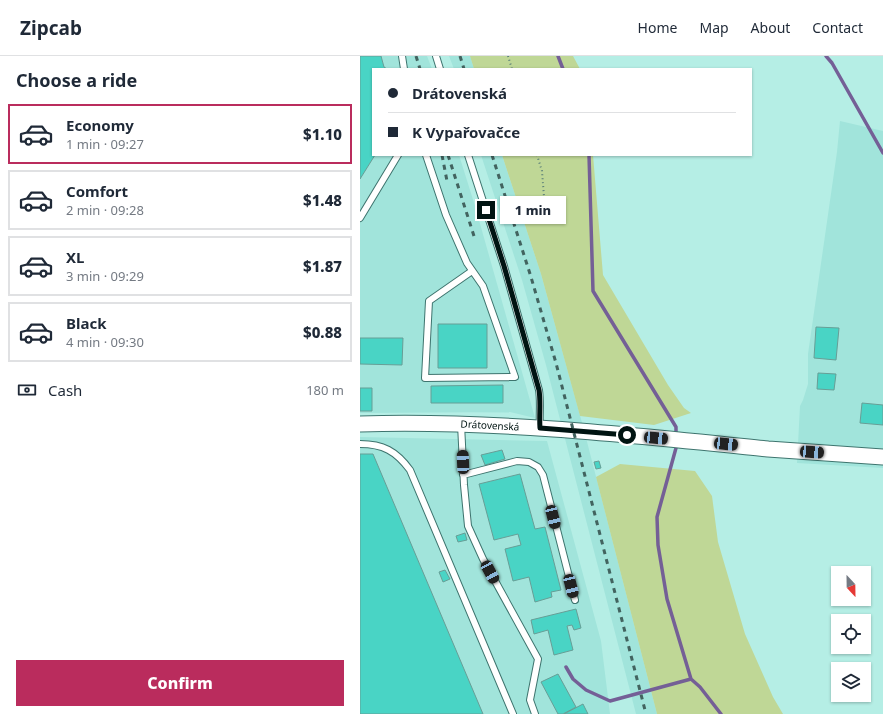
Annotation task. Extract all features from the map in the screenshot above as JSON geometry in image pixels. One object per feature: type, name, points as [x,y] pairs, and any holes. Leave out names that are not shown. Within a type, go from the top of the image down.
[{"type":"street","name":"Drátovenská","points":[[360,424],[461,424],[540,428],[677,439],[770,449],[883,457]]},
{"type":"lane","points":[[402,56],[404,68]]},
{"type":"lane","points":[[436,56],[440,68]]},
{"type":"lane","points":[[360,218],[397,156]]},
{"type":"lane","points":[[426,156],[446,215],[467,263],[483,286],[515,377],[425,378],[429,301],[472,272]]},
{"type":"lane","points":[[468,156],[504,266],[539,390],[541,403],[539,417],[540,428]]},
{"type":"lane","points":[[461,424],[463,475],[468,526],[484,559],[538,659],[530,700],[535,714]]},
{"type":"lane","points":[[360,444],[371,444],[387,448],[396,453],[410,470],[513,714]]},
{"type":"lane","points":[[463,475],[517,461],[529,462],[538,467],[543,475],[575,600]]},
{"type":"path","points":[[508,56],[512,68]]},
{"type":"path","points":[[537,156],[542,171],[546,223]]},
{"type":"shaded area","points":[[360,56],[427,56],[432,68],[372,68],[372,156],[459,156],[535,418],[510,412],[360,413]]},
{"type":"shaded area","points":[[449,56],[470,56],[474,68],[454,68]]},
{"type":"shaded area","points":[[840,121],[883,131],[883,468],[797,463],[800,406],[808,384],[808,354],[837,152]]},
{"type":"shaded area","points":[[481,156],[502,156],[541,274],[584,430],[657,714],[636,714],[546,365],[522,280]]},
{"type":"shaded area","points":[[360,437],[547,441],[601,641],[610,714],[360,714]]},
{"type":"green space","points":[[470,56],[573,56],[579,68],[474,68]]},
{"type":"green space","points":[[502,156],[593,156],[603,275],[668,385],[684,408],[691,413],[654,425],[580,416],[541,274]]},
{"type":"green space","points":[[620,464],[695,471],[712,496],[718,542],[745,634],[773,697],[783,714],[657,714],[596,477]]},
{"type":"building","points":[[360,56],[381,56],[386,68],[372,68],[372,156],[374,156],[360,179]]},
{"type":"building","points":[[438,324],[487,324],[487,368],[438,368]]},
{"type":"building","points":[[816,327],[839,328],[836,360],[814,358]]},
{"type":"building","points":[[360,338],[403,338],[402,365],[360,364]]},
{"type":"building","points":[[818,373],[836,374],[834,390],[817,389]]},
{"type":"building","points":[[503,385],[503,403],[431,403],[431,386]]},
{"type":"building","points":[[360,388],[372,388],[372,411],[360,411]]},
{"type":"building","points":[[862,403],[883,405],[883,425],[860,423]]},
{"type":"building","points":[[502,450],[505,459],[485,465],[481,455]]},
{"type":"building","points":[[360,454],[373,454],[483,714],[360,714]]},
{"type":"building","points":[[599,461],[601,468],[596,469],[594,462]]},
{"type":"building","points":[[520,474],[535,529],[545,527],[561,590],[551,592],[552,597],[535,602],[529,577],[513,581],[505,549],[521,545],[518,534],[494,540],[479,484]]},
{"type":"building","points":[[465,533],[467,540],[458,542],[456,536]]},
{"type":"building","points":[[445,570],[450,579],[443,582],[439,572]]},
{"type":"building","points":[[576,609],[581,628],[574,630],[572,625],[567,626],[573,650],[554,655],[548,630],[534,634],[531,620]]},
{"type":"building","points":[[558,674],[576,707],[563,714],[558,714],[541,682]]},
{"type":"building","points":[[583,704],[588,714],[564,714]]},
{"type":"waterway","points":[[558,56],[563,68]]},
{"type":"waterway","points":[[826,56],[832,63],[883,153]]},
{"type":"waterway","points":[[589,156],[593,291],[676,427],[676,436]]},
{"type":"waterway","points":[[676,443],[676,448],[657,517],[658,545],[667,599],[691,679]]},
{"type":"waterway","points":[[566,667],[573,679],[586,690],[610,701],[691,679],[700,687],[721,714]]},
{"type":"railway","points":[[416,56],[420,68]]},
{"type":"railway","points":[[460,56],[464,68]]},
{"type":"railway","points":[[442,156],[447,181]]},
{"type":"railway","points":[[448,156],[474,236]]},
{"type":"railway","points":[[492,156],[531,277],[556,363],[646,714]]},
{"type":"route","points":[[486,210],[504,266],[539,390],[541,403],[539,417],[540,428],[627,435]]}]
